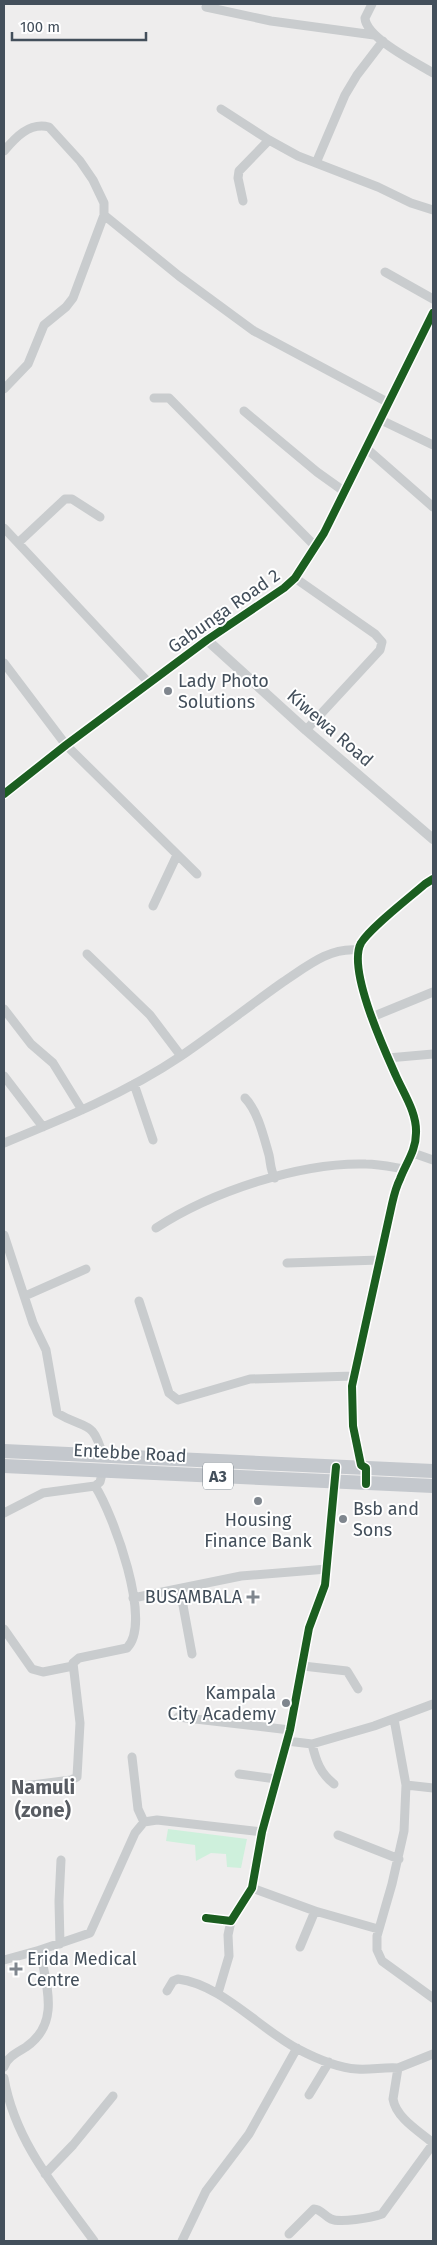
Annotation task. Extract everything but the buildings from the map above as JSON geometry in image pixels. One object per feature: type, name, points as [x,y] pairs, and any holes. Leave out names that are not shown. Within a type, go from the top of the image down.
[{"type":"main road","name":"Entebbe Road","points":[[4,1451],[103,1463],[334,1483],[433,1486]]},
{"type":"main road","name":"Entebbe Road","points":[[4,1466],[103,1463],[336,1467],[433,1471]]},
{"type":"street","points":[[372,4],[366,14],[365,23],[374,35],[433,73]]},
{"type":"street","points":[[206,7],[271,22],[374,35]]},
{"type":"street","points":[[316,162],[345,95],[357,74],[383,41]]},
{"type":"street","points":[[221,109],[268,140],[298,156],[378,187],[411,204],[433,210]]},
{"type":"street","points":[[4,151],[17,135],[42,125],[49,127],[80,161],[93,180],[102,198],[104,215],[73,298],[66,307],[44,325],[28,364],[4,389]]},
{"type":"street","points":[[244,201],[238,178],[239,172],[268,140]]},
{"type":"street","points":[[104,215],[179,276],[254,331],[389,403]]},
{"type":"street","points":[[385,272],[433,299]]},
{"type":"street","name":"Gabunga Road 2","points":[[4,794],[149,683],[207,640],[284,588],[295,578],[316,547],[345,492],[433,313]]},
{"type":"street","points":[[154,398],[168,398],[316,547]]},
{"type":"street","points":[[244,411],[317,472],[345,492]]},
{"type":"street","points":[[381,420],[433,445]]},
{"type":"street","points":[[367,449],[433,506]]},
{"type":"street","points":[[18,543],[65,499],[72,499],[100,517]]},
{"type":"street","points":[[4,528],[149,683]]},
{"type":"street","points":[[295,578],[375,634],[382,642],[380,650],[306,730]]},
{"type":"street","name":"Kiwewa Road","points":[[207,640],[306,730],[433,839]]},
{"type":"street","points":[[4,663],[66,745],[197,874]]},
{"type":"street","points":[[153,906],[177,855]]},
{"type":"street","points":[[366,1484],[366,1468],[361,1465],[353,1426],[351,1399],[354,1376],[392,1204],[404,1169],[413,1153],[416,1133],[413,1114],[372,1017],[359,972],[358,950],[366,937],[433,879]]},
{"type":"street","points":[[4,1143],[82,1110],[134,1084],[180,1056],[311,963],[339,950],[358,950]]},
{"type":"street","points":[[87,954],[150,1016],[180,1056]]},
{"type":"street","points":[[372,1017],[433,992]]},
{"type":"street","points":[[4,1009],[31,1044],[53,1063],[82,1110]]},
{"type":"street","points":[[388,1058],[433,1054]]},
{"type":"street","points":[[4,1076],[43,1127]]},
{"type":"street","points":[[134,1084],[153,1140]]},
{"type":"street","points":[[245,1098],[250,1103],[256,1118],[270,1157],[271,1171],[275,1178]]},
{"type":"street","points":[[413,1153],[433,1160]]},
{"type":"street","points":[[156,1228],[179,1213],[230,1191],[275,1178],[319,1168],[350,1164],[372,1164],[404,1169]]},
{"type":"street","points":[[4,1235],[33,1323],[46,1350],[56,1412],[68,1419],[92,1428],[97,1435],[103,1463],[100,1482],[90,1487],[43,1493],[4,1513]]},
{"type":"street","points":[[287,1264],[380,1260]]},
{"type":"street","points":[[25,1296],[86,1269]]},
{"type":"street","points":[[139,1301],[169,1393],[178,1400],[250,1379],[354,1376]]},
{"type":"street","points":[[218,1993],[229,1956],[228,1935],[232,1921],[252,1888],[262,1832],[290,1730],[309,1628],[324,1585],[336,1467]]},
{"type":"street","points":[[24,1786],[71,1780],[77,1777],[79,1774],[80,1723],[73,1666],[77,1659],[127,1648],[135,1637],[130,1574],[110,1514],[90,1487]]},
{"type":"street","points":[[133,1598],[241,1576],[327,1569]]},
{"type":"street","points":[[180,1589],[192,1654]]},
{"type":"street","points":[[4,1629],[32,1669],[42,1672],[73,1666]]},
{"type":"street","points":[[303,1666],[347,1671],[358,1689]]},
{"type":"street","points":[[287,1741],[312,1744],[394,1719],[433,1704]]},
{"type":"street","points":[[178,1717],[290,1730]]},
{"type":"street","points":[[394,1719],[406,1785],[404,1831],[399,1859],[378,1929],[377,1950],[382,1961],[433,1998]]},
{"type":"street","points":[[312,1744],[319,1767],[324,1776],[334,1784]]},
{"type":"street","points":[[132,1757],[138,1808],[144,1822]]},
{"type":"street","points":[[239,1774],[276,1779]]},
{"type":"street","points":[[406,1785],[433,1788]]},
{"type":"street","points":[[4,1960],[87,1935],[94,1928],[135,1832],[144,1822],[157,1820],[262,1832]]},
{"type":"street","points":[[338,1835],[399,1859]]},
{"type":"street","points":[[60,1944],[58,1901],[61,1860]]},
{"type":"street","points":[[252,1888],[315,1912],[378,1929]]},
{"type":"street","points":[[300,1947],[315,1912]]},
{"type":"street","points":[[206,1918],[232,1921]]},
{"type":"street","points":[[4,2068],[8,2059],[33,2042],[47,2023],[50,2011],[49,1998],[40,1950]]},
{"type":"street","points":[[167,1991],[173,1981],[178,1979],[218,1993],[252,2019],[297,2048],[329,2062],[358,2069],[384,2066],[398,2068],[433,2054]]},
{"type":"street","points":[[182,2241],[206,2191],[250,2134],[297,2048]]},
{"type":"street","points":[[309,2094],[329,2062]]},
{"type":"street","points":[[289,2234],[314,2209],[318,2209],[328,2218],[336,2220],[382,2214],[433,2143],[408,2122],[394,2104],[398,2068]]},
{"type":"street","points":[[4,2078],[5,2098],[26,2144],[45,2174],[94,2241]]},
{"type":"street","points":[[45,2174],[79,2138],[113,2096]]},
{"type":"green space","points":[[168,1829],[247,1839],[241,1868],[227,1867],[226,1854],[211,1853],[196,1861],[195,1845],[166,1841]]},
{"type":"cycle path","points":[[4,794],[66,745],[207,640],[284,588],[295,578],[324,533],[433,313]]},
{"type":"cycle path","points":[[366,1484],[366,1468],[361,1465],[353,1426],[352,1386],[394,1197],[397,1185],[413,1151],[416,1139],[416,1126],[412,1111],[369,1009],[359,971],[358,955],[361,943],[366,936],[433,879]]},
{"type":"cycle path","points":[[206,1918],[231,1921],[252,1888],[262,1832],[290,1730],[309,1628],[325,1585],[336,1467]]},
{"type":"place","name":"Lady Photo Solutions","points":[[168,691]]},
{"type":"place","name":"Housing Finance Bank","points":[[258,1501]]},
{"type":"place","name":"Bsb and Sons","points":[[343,1519]]},
{"type":"place","name":"BUSAMBALA","points":[[253,1597]]},
{"type":"place","name":"Kampala City Academy","points":[[286,1703]]},
{"type":"place","name":"Erida Medical Centre","points":[[16,1969]]},
{"type":"district","name":"Namuli (zone)","points":[[43,1798]]}]
